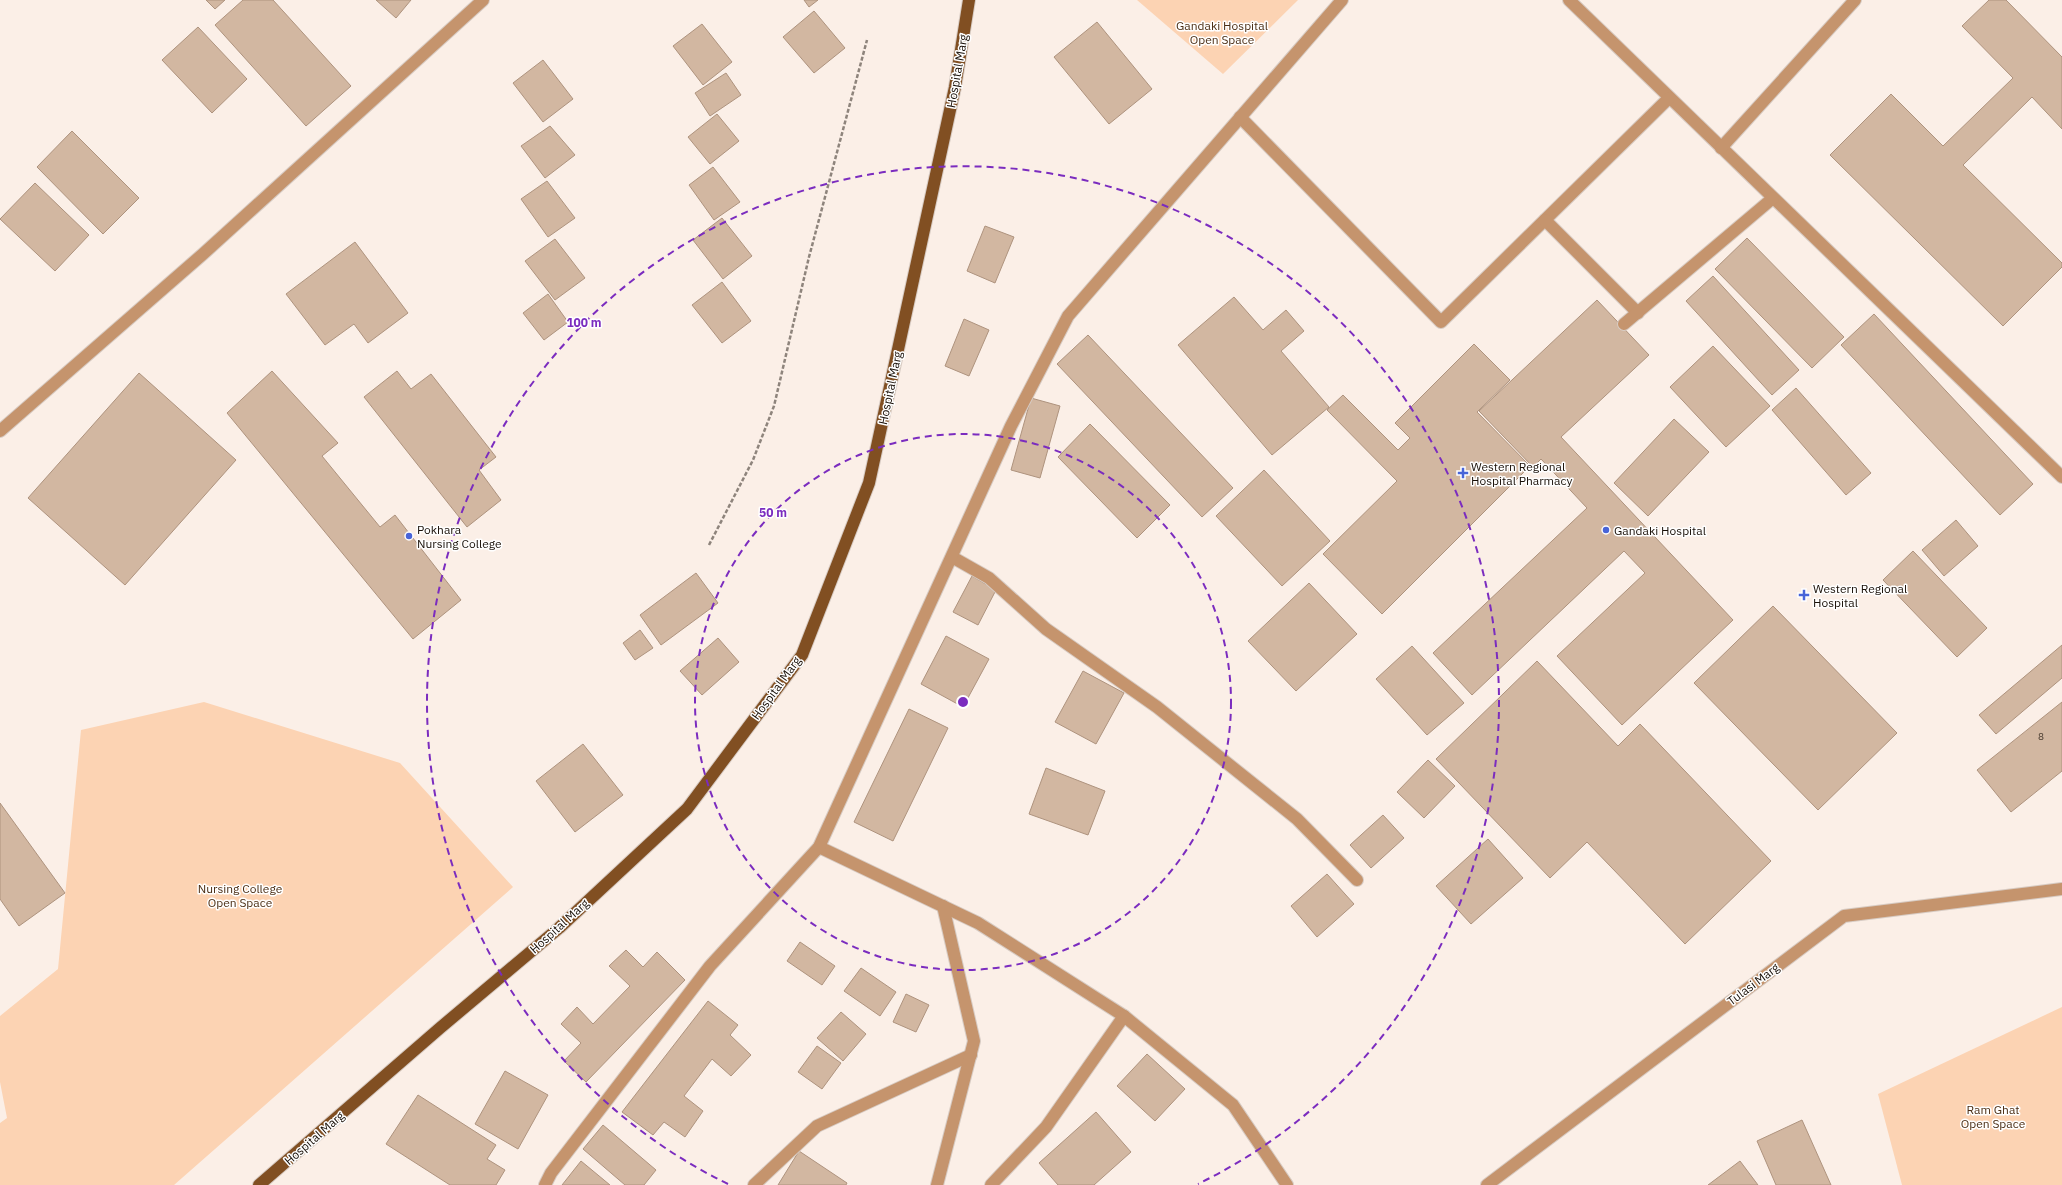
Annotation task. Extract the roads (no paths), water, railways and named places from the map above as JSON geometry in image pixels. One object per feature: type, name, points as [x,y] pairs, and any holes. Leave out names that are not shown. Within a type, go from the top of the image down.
[{"type":"main road","name":"Hospital Marg","points":[[259,1185],[440,1028],[559,928],[687,809],[802,655],[869,483],[955,87],[969,0]]},
{"type":"street","points":[[0,431],[203,254],[483,0]]},
{"type":"street","points":[[545,1185],[551,1173],[710,966],[819,847],[1011,426],[1068,316],[1342,0]]},
{"type":"street","points":[[1569,0],[2062,477]]},
{"type":"street","points":[[1722,148],[1855,0]]},
{"type":"street","points":[[1240,117],[1441,322],[1669,98]]},
{"type":"street","points":[[1624,324],[1773,198]]},
{"type":"street","points":[[1545,220],[1638,313]]},
{"type":"street","points":[[952,557],[989,578],[1046,629],[1157,707],[1297,819],[1357,880]]},
{"type":"street","points":[[819,847],[978,923],[1124,1016],[1233,1105],[1287,1185]]},
{"type":"street","name":"Tulasi Marg","points":[[1487,1185],[1844,916],[2062,889]]},
{"type":"street","points":[[936,1185],[974,1041],[943,906]]},
{"type":"street","points":[[991,1185],[1046,1126],[1124,1016]]},
{"type":"street","points":[[754,1185],[818,1126],[970,1054]]},
{"type":"place","name":"Western Regional Hospital Pharmacy","points":[[1463,473]]},
{"type":"place","name":"Gandaki Hospital","points":[[1606,530]]},
{"type":"place","name":"Pokhara Nursing College","points":[[409,536]]},
{"type":"place","name":"Western Regional Hospital","points":[[1804,595]]},
{"type":"park label","name":"Gandaki Hospital Open Space","points":[[1222,32]]},
{"type":"park label","name":"Nursing College Open Space","points":[[240,895]]},
{"type":"park label","name":"Ram Ghat Open Space","points":[[1993,1116]]}]
